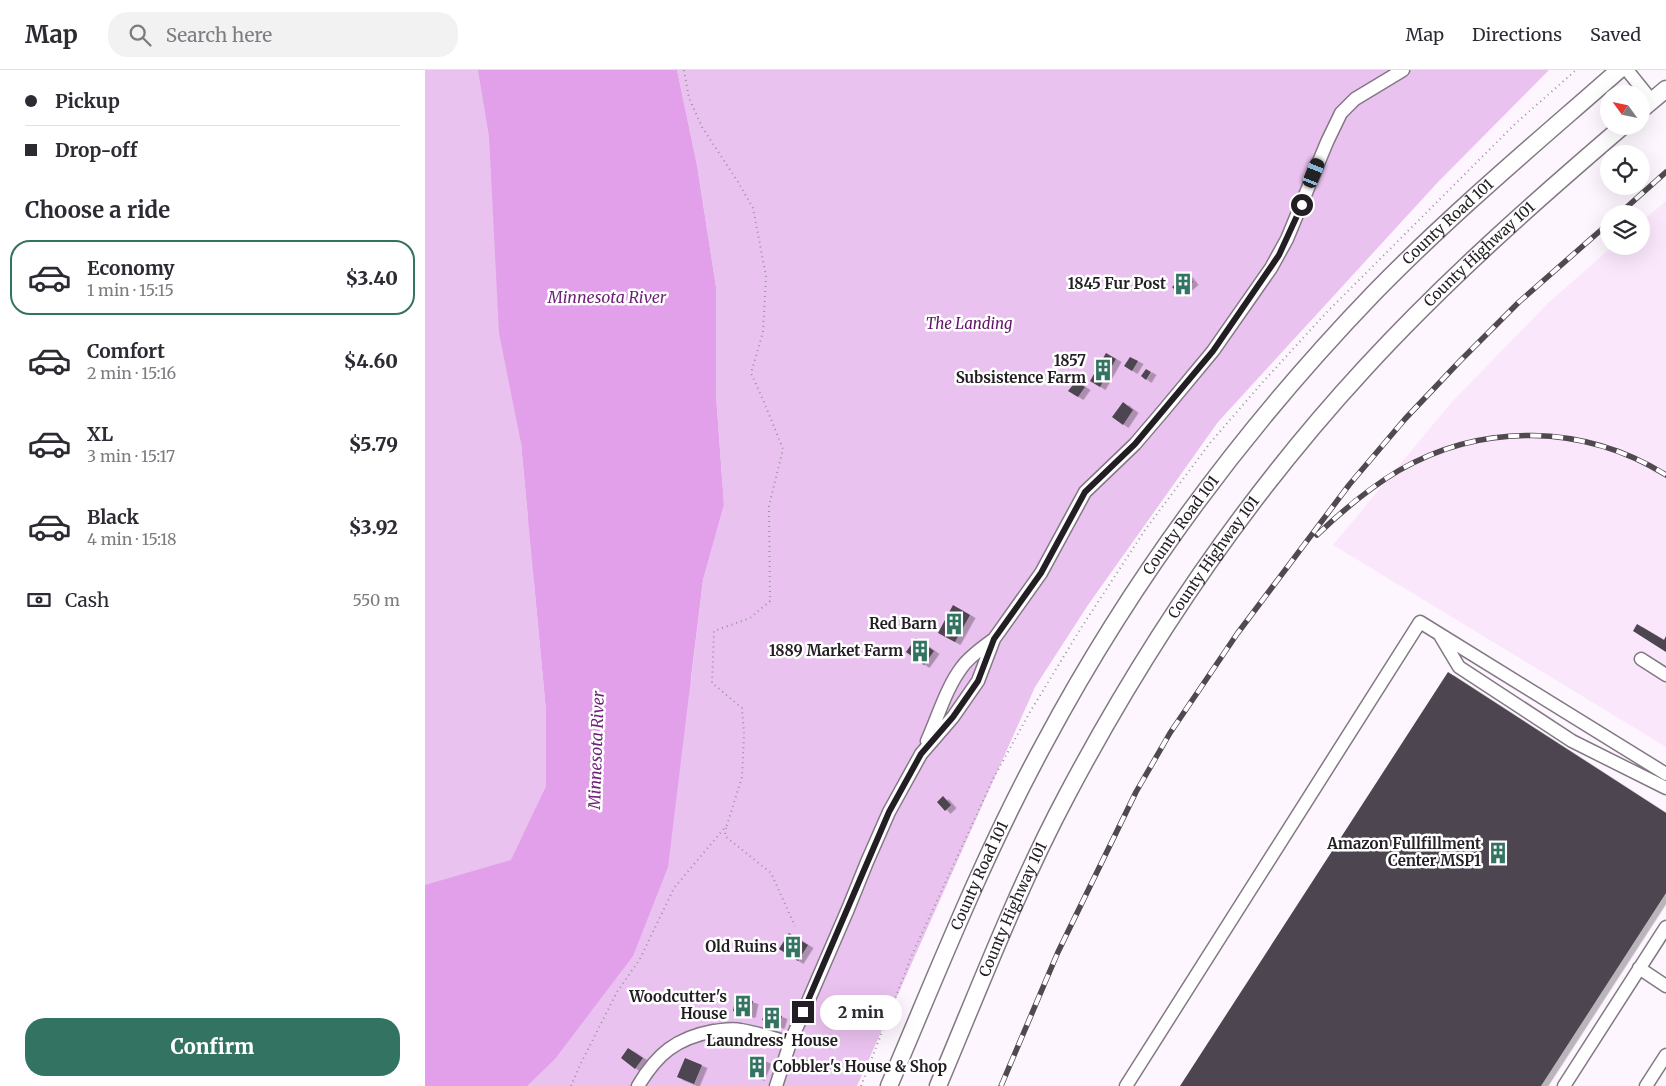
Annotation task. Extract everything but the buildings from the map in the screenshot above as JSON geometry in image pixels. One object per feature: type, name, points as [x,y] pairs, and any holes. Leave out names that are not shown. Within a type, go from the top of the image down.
[{"type":"main road","name":"County Road 101","points":[[889,1086],[984,864],[1044,744],[1112,627],[1179,528],[1253,430],[1340,330],[1377,291],[1441,228],[1619,70]]},
{"type":"main road","points":[[1650,103],[1666,89]]},
{"type":"main road","name":"County Highway 101","points":[[937,1086],[1020,890],[1066,796],[1136,673],[1212,559],[1293,452],[1390,342],[1473,259],[1613,135]]},
{"type":"street","points":[[921,754],[953,717],[978,681],[994,639],[1041,573],[1085,492],[1135,444],[1213,351],[1271,268],[1287,239],[1341,113],[1355,99],[1403,70]]},
{"type":"street","points":[[1627,70],[1635,85]]},
{"type":"street","points":[[1126,1086],[1420,622],[1666,774]]},
{"type":"street","points":[[1439,634],[1459,667],[1572,740],[1666,788]]},
{"type":"street","points":[[777,1086],[790,1042],[889,812],[921,754],[955,677],[963,665],[994,639]]},
{"type":"street","points":[[1641,659],[1666,675]]},
{"type":"street","points":[[1564,1086],[1666,927]]},
{"type":"street","points":[[1639,968],[1666,986]]},
{"type":"street","points":[[641,1085],[652,1064],[662,1053],[692,1036],[729,1029],[790,1042]]},
{"type":"street","points":[[1646,1086],[1666,1055]]},
{"type":"path","points":[[684,70],[689,98],[702,127],[753,208],[766,276],[763,332],[751,373],[765,402],[783,449],[769,506],[770,601],[750,618],[714,631],[712,683],[742,708],[744,735],[742,777],[725,836],[771,873],[795,926]]},
{"type":"path","points":[[571,1086],[617,992],[640,959],[674,888],[727,825]]},
{"type":"shaded area","points":[[1666,201],[1666,747],[1333,545],[1450,404],[1548,303],[1603,255],[1650,255],[1650,214]]},
{"type":"green space","points":[[425,70],[494,70],[521,443],[528,518],[533,534],[534,582],[546,711],[546,786],[425,1056]]},
{"type":"green space","name":"The Landing","points":[[677,70],[1549,70],[1438,182],[1218,422],[1088,605],[1035,687],[857,1086],[526,1086],[691,680],[703,580],[724,505],[716,395],[716,287],[697,165]]},
{"type":"water","name":"Minnesota River","points":[[478,70],[677,70],[697,165],[716,287],[716,395],[724,505],[703,580],[668,867],[633,956],[555,1059],[527,1086],[425,1086],[425,885],[511,860],[546,786],[546,711],[521,443],[499,333],[489,136]]},
{"type":"railway","points":[[1629,205],[1666,172]]},
{"type":"railway","points":[[1001,1086],[1058,952],[1136,792],[1170,733],[1237,634],[1349,485],[1405,419],[1519,302],[1600,231]]},
{"type":"railway","points":[[1317,535],[1376,485],[1398,471],[1430,455],[1464,444],[1498,437],[1533,436],[1567,438],[1601,446],[1634,458],[1666,475]]},
{"type":"place","name":"1845 Fur Post","points":[[1183,284]]},
{"type":"place","name":"1857 Subsistence Farm","points":[[1103,370]]},
{"type":"place","name":"Red Barn","points":[[954,624]]},
{"type":"place","name":"1889 Market Farm","points":[[920,651]]},
{"type":"place","name":"Amazon Fullfillment Center MSP1","points":[[1498,853]]},
{"type":"place","name":"Old Ruins","points":[[793,947]]},
{"type":"place","name":"Woodcutter's House","points":[[743,1006]]},
{"type":"place","name":"Laundress' House","points":[[772,1018]]},
{"type":"place","name":"Cobbler's House & Shop","points":[[757,1067]]},
{"type":"route","points":[[803,1012],[889,812],[921,754],[965,702],[978,681],[994,639],[1041,573],[1085,492],[1135,444],[1213,351],[1279,255],[1302,205]]}]
